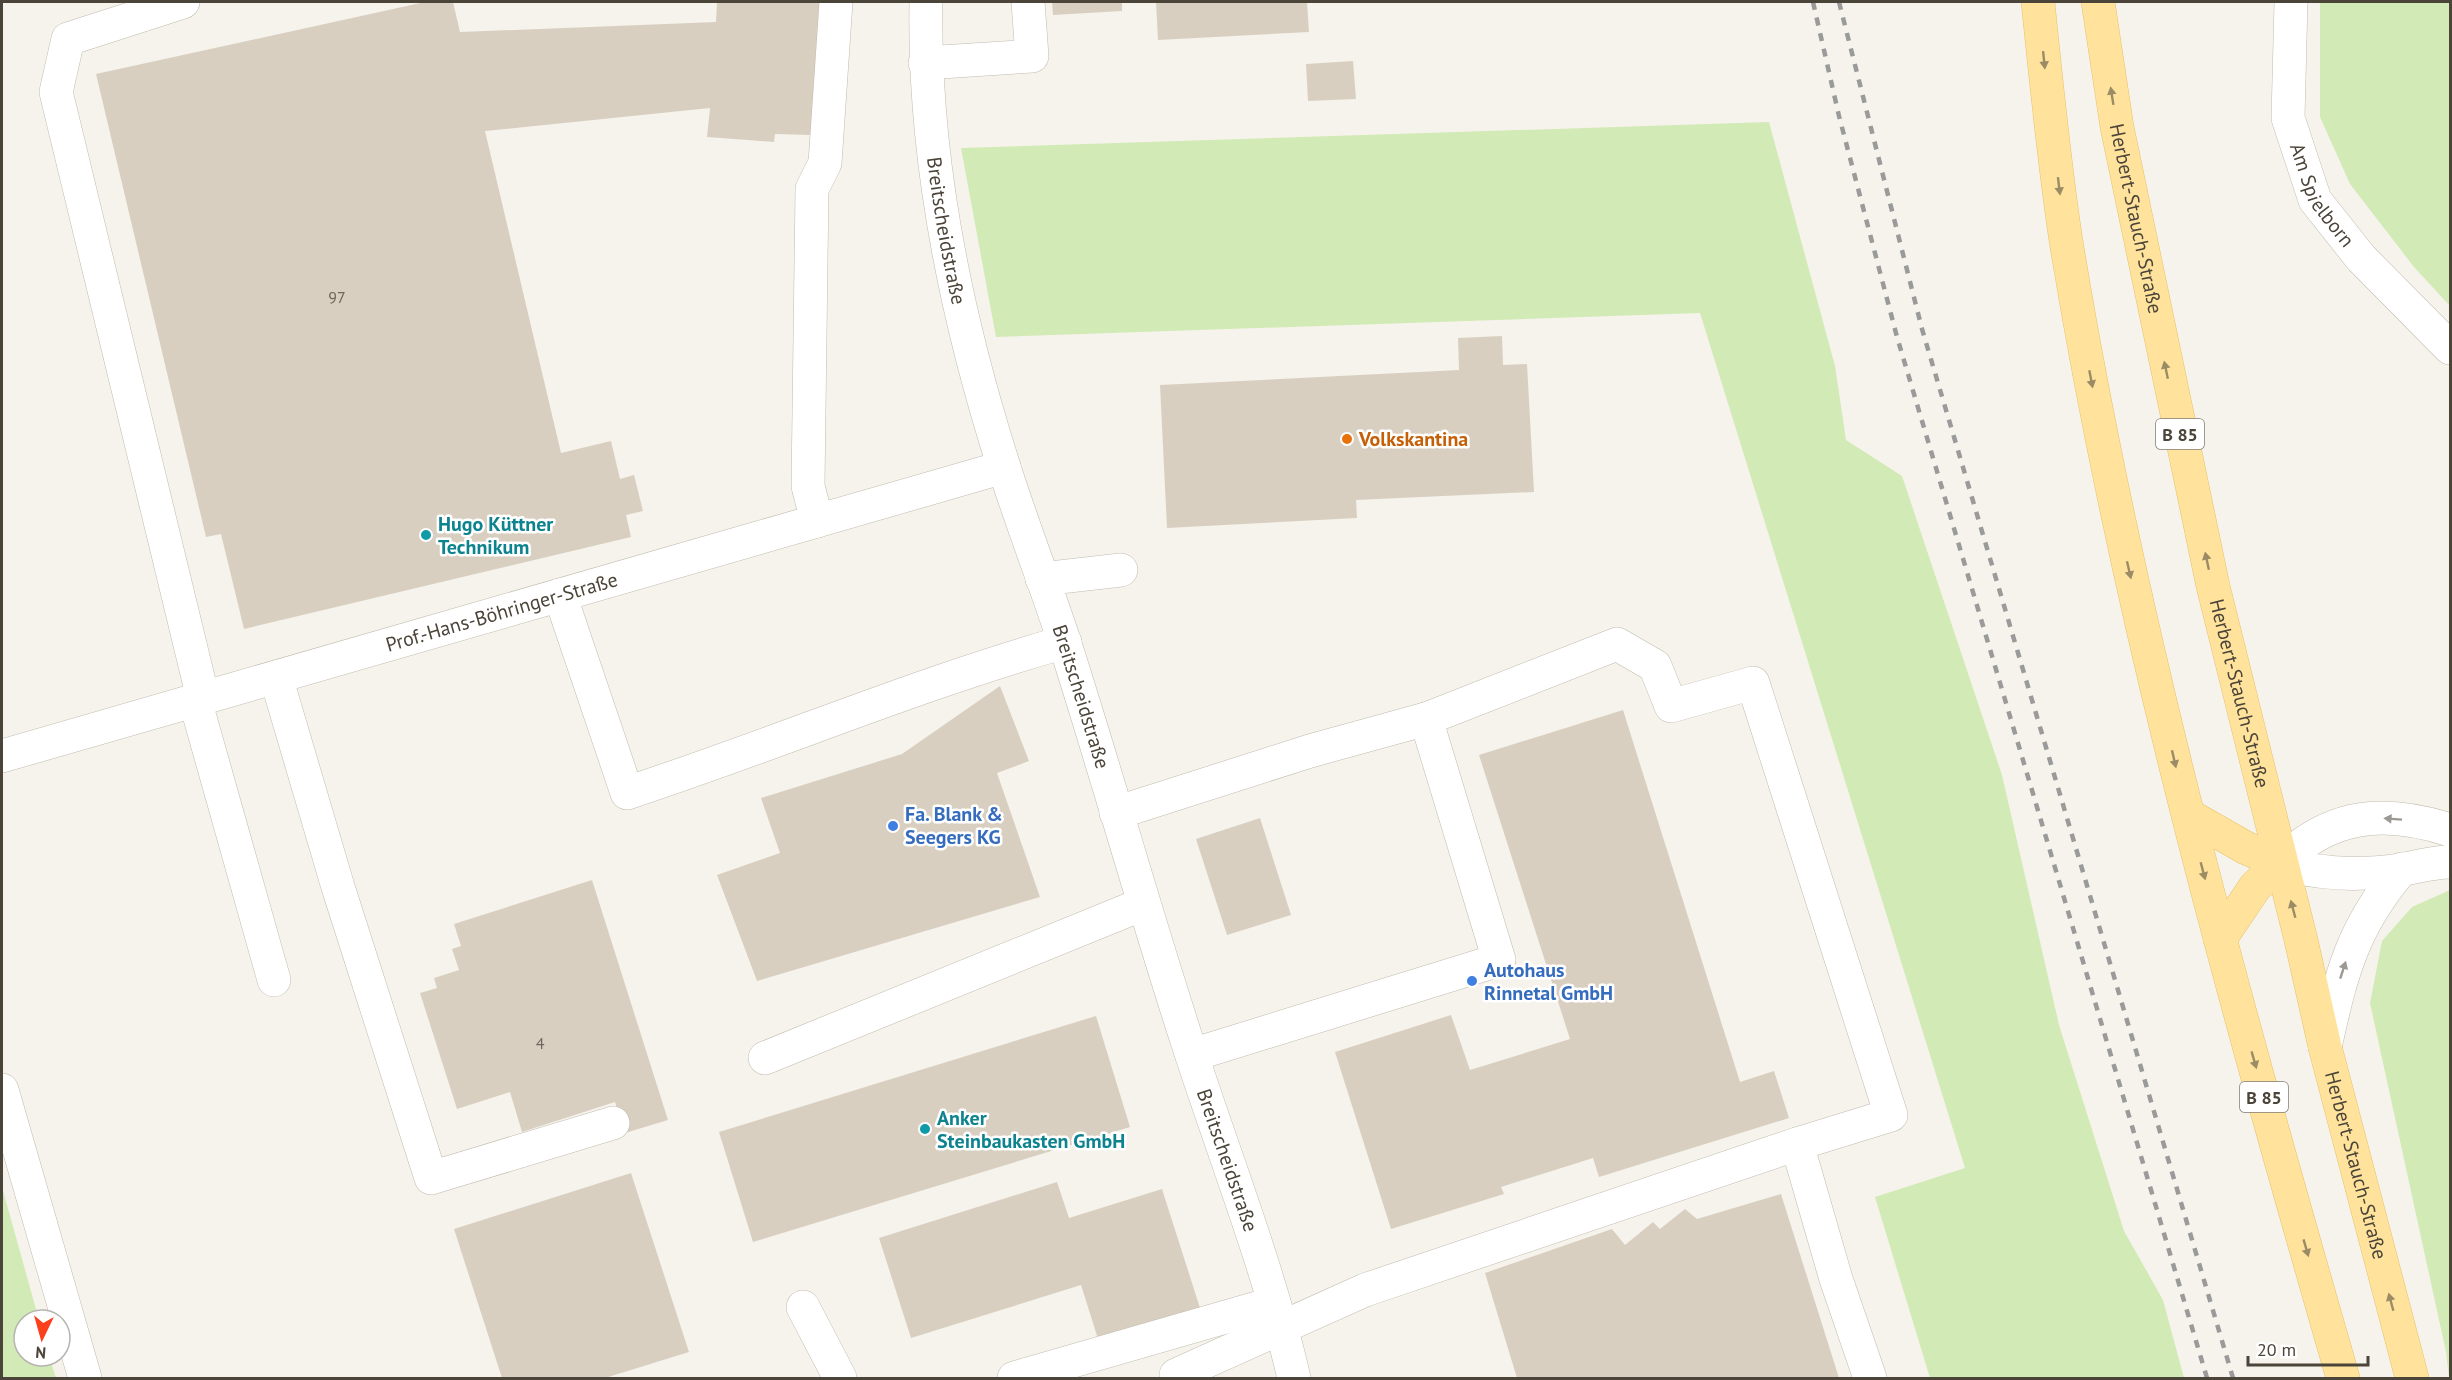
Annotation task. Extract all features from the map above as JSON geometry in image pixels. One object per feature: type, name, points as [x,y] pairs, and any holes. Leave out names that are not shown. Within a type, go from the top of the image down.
[{"type":"main road","name":"B 85","points":[[2038,2],[2064,226],[2084,345],[2126,556],[2220,939],[2343,1378]]},
{"type":"main road","name":"Herbert-Stauch-Straße","points":[[2098,2],[2117,127],[2213,586],[2301,940],[2325,1047],[2412,1378]]},
{"type":"main road","points":[[2188,815],[2246,848],[2280,862],[2255,887],[2220,939]]},
{"type":"street","points":[[183,2],[68,39],[56,92],[199,699],[274,980]]},
{"type":"street","points":[[817,521],[808,486],[812,189],[825,164],[836,2]]},
{"type":"street","name":"Breitscheidstraße","points":[[926,2],[925,63],[935,170],[952,276],[1004,467],[1065,642],[1143,904],[1278,1315],[1294,1378]]},
{"type":"street","points":[[925,63],[1032,56],[1028,2]]},
{"type":"street","name":"Am Spielborn","points":[[2292,2],[2288,118],[2315,200],[2361,258],[2451,348]]},
{"type":"street","name":"Prof.-Hans-Böhringer-Straße","points":[[2,756],[1004,467]]},
{"type":"street","points":[[1042,579],[1121,570]]},
{"type":"street","points":[[560,595],[627,793],[732,759],[927,686],[1065,642]]},
{"type":"street","points":[[1014,1378],[1278,1315],[1365,1290],[1797,1144],[1891,1115],[1753,683],[1671,706],[1655,666],[1617,644],[1426,718],[1310,751],[1116,813]]},
{"type":"street","points":[[276,677],[338,887],[432,1178],[613,1123]]},
{"type":"street","points":[[1192,1055],[1499,960],[1426,718]]},
{"type":"street","points":[[2451,830],[2395,819],[2362,819],[2333,825],[2301,842],[2280,862],[2307,871],[2335,874],[2369,874],[2451,862]]},
{"type":"street","points":[[2325,1047],[2341,978],[2350,951],[2365,917],[2402,869]]},
{"type":"street","points":[[765,1058],[1143,904]]},
{"type":"street","points":[[2,1090],[85,1378]]},
{"type":"street","points":[[1797,1144],[1836,1279],[1870,1378]]},
{"type":"street","points":[[803,1307],[840,1378]]},
{"type":"street","points":[[1169,1378],[1278,1315]]},
{"type":"green space","points":[[2320,2],[2450,2],[2450,306],[2414,267],[2350,184],[2320,117]]},
{"type":"green space","points":[[1769,122],[1835,366],[1846,440],[1902,476],[2002,775],[2059,1025],[2124,1231],[2163,1300],[2184,1378],[1930,1378],[1875,1197],[1965,1168],[1700,313],[996,337],[961,148]]},
{"type":"green space","points":[[2450,890],[2449,1378],[2446,1352],[2370,1003],[2382,941],[2412,907]]},
{"type":"green space","points":[[2,1187],[36,1308],[12,1308],[12,1368],[53,1368],[56,1378],[2,1378]]},
{"type":"building","points":[[425,2],[453,2],[460,32],[716,22],[717,2],[820,2],[811,135],[775,134],[774,142],[707,137],[710,108],[485,131],[561,453],[611,441],[620,479],[634,475],[643,511],[626,515],[631,537],[244,629],[221,534],[206,537],[96,74]]},
{"type":"building","points":[[1052,2],[1122,2],[1122,11],[1053,15]]},
{"type":"building","points":[[1156,2],[1307,2],[1309,32],[1158,40]]},
{"type":"building","points":[[1353,61],[1356,99],[1308,101],[1306,64]]},
{"type":"building","name":"Volkskantina","points":[[1502,336],[1503,365],[1527,364],[1534,492],[1356,500],[1357,518],[1167,528],[1160,385],[1459,370],[1458,338]]},
{"type":"building","name":"Fa. Blank & Seegers KG","points":[[1000,686],[1029,761],[997,773],[1040,897],[757,981],[717,875],[780,853],[761,798],[902,754]]},
{"type":"building","points":[[1623,710],[1740,1082],[1774,1071],[1789,1118],[1599,1177],[1593,1158],[1501,1187],[1504,1194],[1391,1229],[1335,1052],[1451,1015],[1470,1070],[1570,1039],[1479,755]]},
{"type":"building","points":[[1260,818],[1291,915],[1227,935],[1196,839]]},
{"type":"building","points":[[592,880],[668,1120],[625,1133],[615,1102],[522,1132],[510,1092],[457,1109],[420,993],[437,988],[434,978],[459,970],[452,949],[461,946],[454,924]]},
{"type":"building","name":"Anker Steinbaukasten GmbH","points":[[1096,1016],[1130,1127],[753,1242],[719,1132]]},
{"type":"building","points":[[631,1173],[689,1352],[605,1378],[502,1378],[454,1229]]},
{"type":"building","points":[[1057,1182],[1069,1218],[1162,1189],[1200,1308],[1098,1339],[1081,1285],[911,1338],[879,1238]]},
{"type":"building","points":[[1781,1194],[1839,1378],[1517,1378],[1485,1273],[1612,1229],[1625,1245],[1653,1222],[1660,1229],[1685,1209],[1697,1219]]},
{"type":"railway","points":[[1813,2],[1839,116],[1897,337],[2207,1378]]},
{"type":"railway","points":[[1839,2],[1922,329],[2233,1378]]},
{"type":"place","name":"Volkskantina","points":[[1347,439]]},
{"type":"place","name":"Hugo Küttner Technikum","points":[[426,535]]},
{"type":"place","name":"Fa. Blank & Seegers KG","points":[[893,826]]},
{"type":"place","name":"Autohaus Rinnetal GmbH","points":[[1472,981]]},
{"type":"place","name":"Anker Steinbaukasten GmbH","points":[[925,1129]]}]
